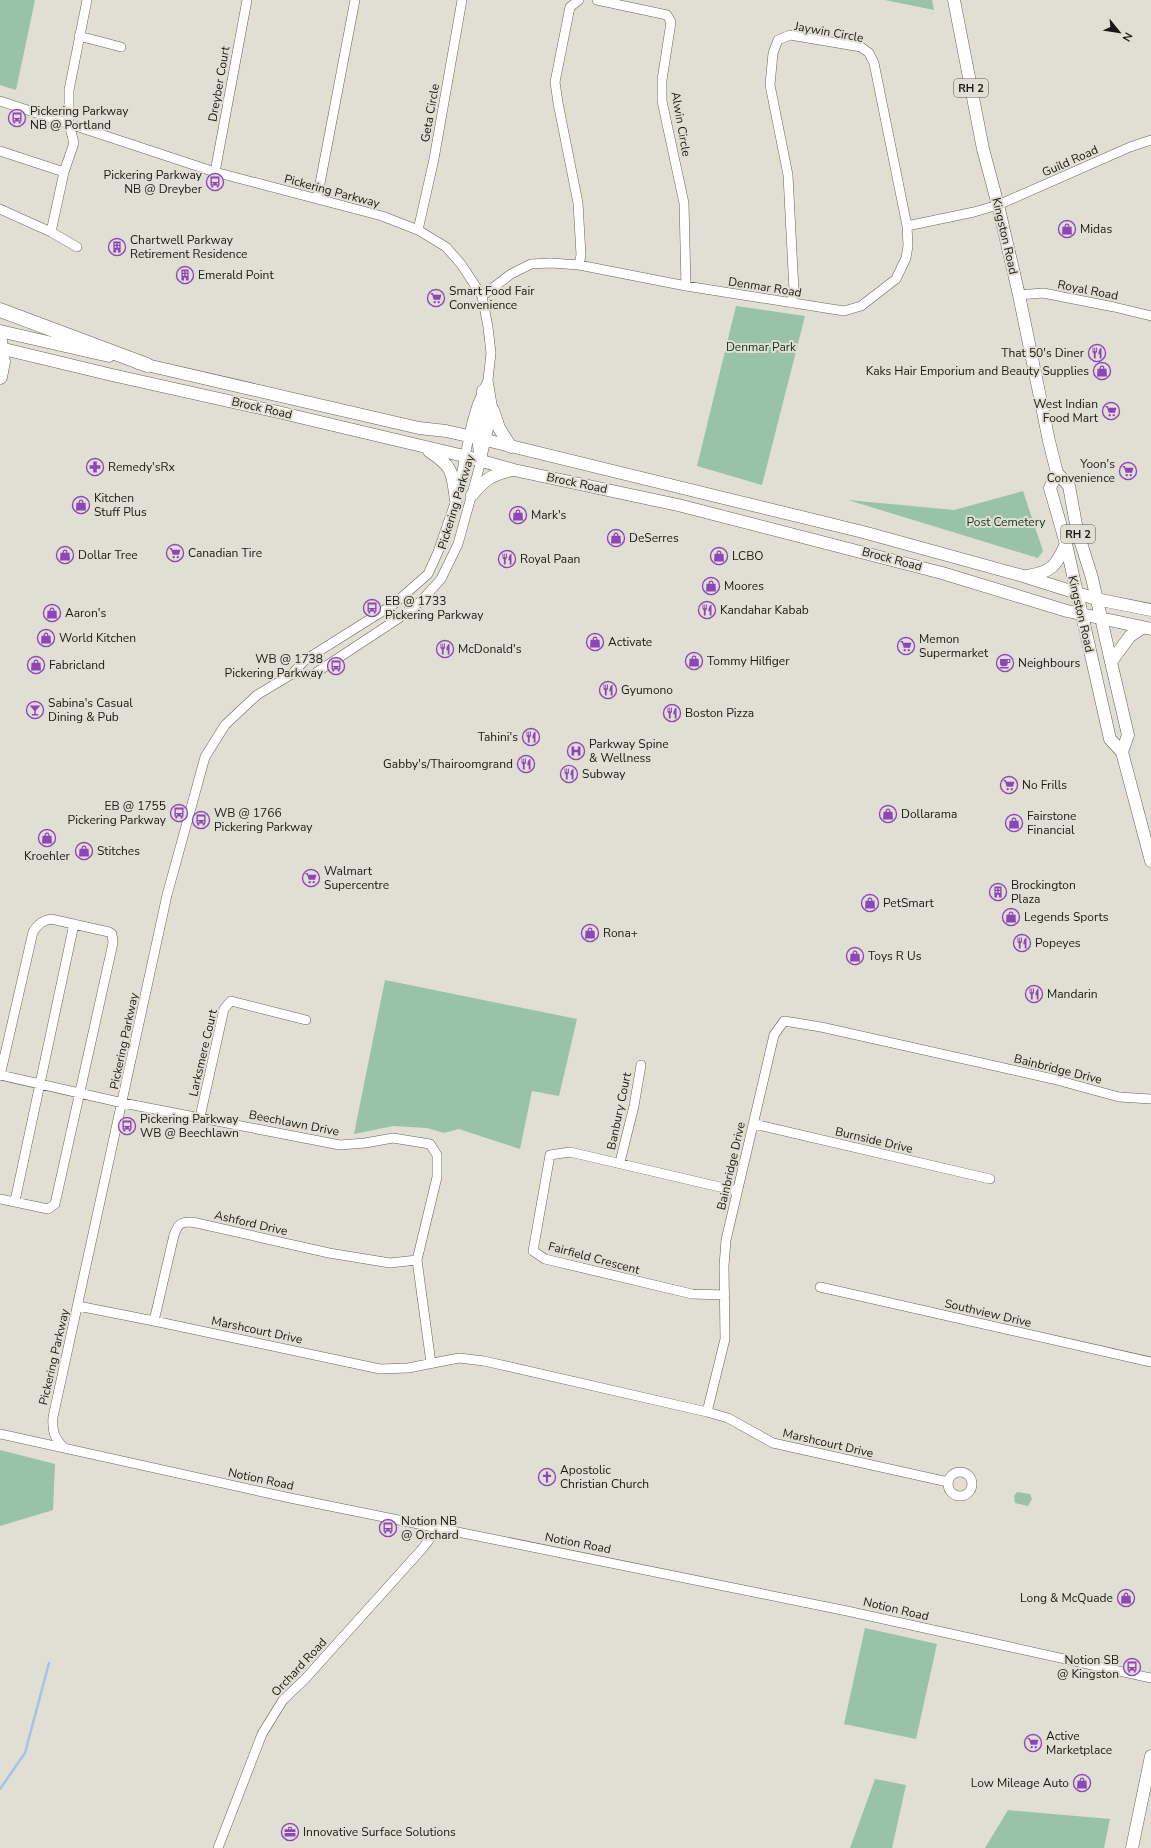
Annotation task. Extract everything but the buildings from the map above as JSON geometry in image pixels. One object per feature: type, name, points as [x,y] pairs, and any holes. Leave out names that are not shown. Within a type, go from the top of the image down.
[{"type":"highway","points":[[0,310],[147,365]]},
{"type":"highway","points":[[0,345],[3,362],[0,377]]},
{"type":"main road","name":"Kingston Road","points":[[954,0],[983,149],[1019,295],[1041,407],[1057,473],[1069,486],[1077,530],[1092,578],[1100,619],[1128,735],[1122,752]]},
{"type":"main road","name":"Brock Road","points":[[0,331],[419,428],[478,438],[682,487],[863,532],[1023,576],[1096,599],[1151,610]]},
{"type":"main road","name":"Brock Road","points":[[0,345],[112,375],[278,412],[424,448],[464,456],[514,470],[678,505],[921,567],[1081,614],[1147,629]]},
{"type":"main road","points":[[482,461],[478,438],[486,386]]},
{"type":"main road","points":[[492,410],[499,428],[511,446]]},
{"type":"main road","points":[[424,448],[445,462],[453,474],[456,500]]},
{"type":"main road","points":[[472,495],[484,481],[495,474],[514,470]]},
{"type":"main road","name":"Kingston Road","points":[[1057,473],[1050,488],[1066,544],[1110,739],[1122,752],[1151,861]]},
{"type":"main road","points":[[678,505],[682,487]]},
{"type":"main road","points":[[1023,576],[1042,573],[1054,568],[1066,544]]},
{"type":"main road","points":[[1111,662],[1130,636],[1147,629]]},
{"type":"main road","points":[[1132,1848],[1151,1756]]},
{"type":"street","points":[[51,232],[64,172],[74,143],[68,124],[69,90],[87,0]]},
{"type":"street","name":"Dreyber Court","points":[[215,172],[247,0]]},
{"type":"street","points":[[317,199],[355,0]]},
{"type":"street","name":"Geta Circle","points":[[418,230],[434,159],[462,0]]},
{"type":"street","points":[[578,265],[580,255],[578,203],[555,82],[570,7],[579,0]]},
{"type":"street","name":"Alwin Circle","points":[[597,0],[667,15],[671,22],[662,80],[662,101],[684,203],[686,286]]},
{"type":"street","name":"Jaywin Circle","points":[[791,304],[794,291],[788,175],[770,85],[772,53],[778,40],[790,35],[861,47],[869,53],[874,63],[907,226]]},
{"type":"street","points":[[79,36],[121,47]]},
{"type":"street","name":"Pickering Parkway","points":[[0,101],[215,172],[382,216],[418,230],[446,247],[461,264],[482,296],[491,353],[486,386],[492,410],[478,438],[464,456],[456,500],[438,552],[428,574],[394,604],[305,660],[292,674],[257,695],[225,724],[205,757],[166,902],[53,1417],[52,1430],[56,1439],[64,1447]]},
{"type":"street","name":"Guild Road","points":[[998,205],[1130,147],[1151,140]]},
{"type":"street","points":[[0,151],[64,172]]},
{"type":"street","points":[[907,226],[974,212],[998,205]]},
{"type":"street","points":[[0,209],[51,232],[77,247]]},
{"type":"street","name":"Denmar Road","points":[[482,296],[510,274],[531,264],[551,263],[578,265],[686,286],[791,304],[844,311],[860,306],[876,296],[896,279],[906,258],[908,246],[907,226]]},
{"type":"street","name":"Royal Road","points":[[1019,295],[1043,293],[1151,316]]},
{"type":"street","name":"Pickering Parkway","points":[[292,674],[314,674],[399,618],[421,601],[441,579],[458,544],[482,461]]},
{"type":"street","points":[[357,628],[365,639]]},
{"type":"street","points":[[0,1076],[34,932],[37,925],[42,921],[51,919],[109,932],[112,934],[113,938],[55,1204],[48,1209],[0,1199]]},
{"type":"street","points":[[15,1201],[74,924]]},
{"type":"street","name":"Larksmere Court","points":[[200,1116],[224,1009],[231,1001],[306,1020]]},
{"type":"street","name":"Bainbridge Drive","points":[[707,1412],[725,1339],[726,1240],[774,1035],[784,1021],[821,1027],[1037,1075],[1119,1096],[1151,1099]]},
{"type":"street","name":"Banbury Court","points":[[620,1162],[634,1106],[641,1065]]},
{"type":"street","name":"Beechlawn Drive","points":[[0,1076],[340,1145],[365,1143],[393,1138],[430,1144],[437,1155],[437,1177],[417,1260],[431,1363]]},
{"type":"street","name":"Burnside Drive","points":[[754,1124],[990,1179]]},
{"type":"street","name":"Fairfield Crescent","points":[[725,1295],[692,1294],[660,1287],[545,1259],[533,1251],[550,1155],[570,1152],[620,1162],[737,1191]]},
{"type":"street","name":"Ashford Drive","points":[[154,1321],[174,1235],[177,1226],[182,1222],[192,1222],[329,1253],[390,1263],[417,1260]]},
{"type":"street","name":"Southview Drive","points":[[820,1287],[1151,1362]]},
{"type":"street","name":"Marshcourt Drive","points":[[78,1306],[380,1369],[408,1368],[431,1363]]},
{"type":"street","points":[[431,1363],[459,1358],[484,1361],[707,1412]]},
{"type":"street","name":"Marshcourt Drive","points":[[707,1412],[728,1418],[774,1443],[948,1482]]},
{"type":"street","name":"Notion Road","points":[[0,1434],[268,1493],[648,1569],[736,1589],[847,1611],[1151,1678]]},
{"type":"street","name":"Orchard Road","points":[[218,1848],[262,1734],[283,1700],[305,1680],[422,1549],[438,1528]]},
{"type":"green space","points":[[0,0],[35,0],[16,90],[0,85]]},
{"type":"green space","points":[[885,0],[932,0],[934,10]]},
{"type":"green space","name":"Denmar Park","points":[[736,306],[805,316],[762,485],[697,466]]},
{"type":"green space","name":"Post Cemetery","points":[[1023,491],[1043,551],[1038,558],[848,500],[954,510]]},
{"type":"green space","points":[[385,980],[577,1019],[559,1096],[532,1091],[520,1149],[459,1129],[444,1133],[427,1128],[393,1126],[354,1134]]},
{"type":"green space","points":[[0,1450],[55,1464],[53,1510],[0,1526]]},
{"type":"green space","points":[[1017,1492],[1030,1494],[1032,1499],[1028,1506],[1015,1503],[1014,1496]]},
{"type":"green space","points":[[865,1628],[937,1644],[916,1739],[844,1724]]},
{"type":"green space","points":[[875,1779],[906,1785],[892,1848],[850,1848]]},
{"type":"green space","points":[[1008,1810],[1110,1819],[1104,1848],[985,1848]]},
{"type":"waterway","points":[[0,1789],[25,1753],[49,1663]]},
{"type":"place","name":"Pickering Parkway NB @ Portland","points":[[17,118]]},
{"type":"place","name":"Pickering Parkway NB @ Dreyber","points":[[215,182]]},
{"type":"place","name":"Midas","points":[[1067,229]]},
{"type":"place","name":"Chartwell Parkway Retirement Residence","points":[[117,247]]},
{"type":"place","name":"Emerald Point","points":[[185,275]]},
{"type":"place","name":"Smart Food Fair Convenience","points":[[436,298]]},
{"type":"place","name":"That 50's Diner","points":[[1097,353]]},
{"type":"place","name":"Kaks Hair Emporium and Beauty Supplies","points":[[1102,371]]},
{"type":"place","name":"West Indian Food Mart","points":[[1111,411]]},
{"type":"place","name":"Remedy'sRx","points":[[95,467]]},
{"type":"place","name":"Yoon's Convenience","points":[[1128,471]]},
{"type":"place","name":"Kitchen Stuff Plus","points":[[81,505]]},
{"type":"place","name":"Mark's","points":[[518,515]]},
{"type":"place","name":"DeSerres","points":[[616,538]]},
{"type":"place","name":"Canadian Tire","points":[[175,553]]},
{"type":"place","name":"Dollar Tree","points":[[65,555]]},
{"type":"place","name":"LCBO","points":[[719,556]]},
{"type":"place","name":"Royal Paan","points":[[507,559]]},
{"type":"place","name":"Moores","points":[[711,586]]},
{"type":"place","name":"EB @ 1733 Pickering Parkway","points":[[372,608]]},
{"type":"place","name":"Kandahar Kabab","points":[[707,610]]},
{"type":"place","name":"Aaron's","points":[[52,613]]},
{"type":"place","name":"World Kitchen","points":[[46,638]]},
{"type":"place","name":"Activate","points":[[595,642]]},
{"type":"place","name":"Memon Supermarket","points":[[906,646]]},
{"type":"place","name":"McDonald's","points":[[445,649]]},
{"type":"place","name":"Tommy Hilfiger","points":[[694,661]]},
{"type":"place","name":"Neighbours","points":[[1005,663]]},
{"type":"place","name":"Fabricland","points":[[36,665]]},
{"type":"place","name":"WB @ 1738 Pickering Parkway","points":[[336,666]]},
{"type":"place","name":"Gyumono","points":[[608,690]]},
{"type":"place","name":"Sabina's Casual Dining & Pub","points":[[35,710]]},
{"type":"place","name":"Boston Pizza","points":[[672,713]]},
{"type":"place","name":"Tahini's","points":[[531,737]]},
{"type":"place","name":"Parkway Spine & Wellness","points":[[576,751]]},
{"type":"place","name":"Gabby's/Thairoomgrand","points":[[526,764]]},
{"type":"place","name":"Subway","points":[[569,774]]},
{"type":"place","name":"No Frills","points":[[1009,785]]},
{"type":"place","name":"EB @ 1755 Pickering Parkway","points":[[179,813]]},
{"type":"place","name":"Dollarama","points":[[888,814]]},
{"type":"place","name":"WB @ 1766 Pickering Parkway","points":[[201,820]]},
{"type":"place","name":"Fairstone Financial","points":[[1014,823]]},
{"type":"place","name":"Kroehler","points":[[47,838]]},
{"type":"place","name":"Stitches","points":[[84,851]]},
{"type":"place","name":"Walmart Supercentre","points":[[311,878]]},
{"type":"place","name":"Brockington Plaza","points":[[998,892]]},
{"type":"place","name":"PetSmart","points":[[870,903]]},
{"type":"place","name":"Legends Sports","points":[[1011,917]]},
{"type":"place","name":"Rona+","points":[[590,933]]},
{"type":"place","name":"Popeyes","points":[[1022,943]]},
{"type":"place","name":"Toys R Us","points":[[855,956]]},
{"type":"place","name":"Mandarin","points":[[1034,994]]},
{"type":"place","name":"Pickering Parkway WB @ Beechlawn","points":[[127,1126]]},
{"type":"place","name":"Apostolic Christian Church","points":[[547,1477]]},
{"type":"place","name":"Notion NB @ Orchard","points":[[388,1528]]},
{"type":"place","name":"Long & McQuade","points":[[1126,1598]]},
{"type":"place","name":"Notion SB @ Kingston","points":[[1132,1667]]},
{"type":"place","name":"Active Marketplace","points":[[1033,1743]]},
{"type":"place","name":"Low Mileage Auto","points":[[1082,1783]]},
{"type":"place","name":"Innovative Surface Solutions","points":[[290,1832]]}]
